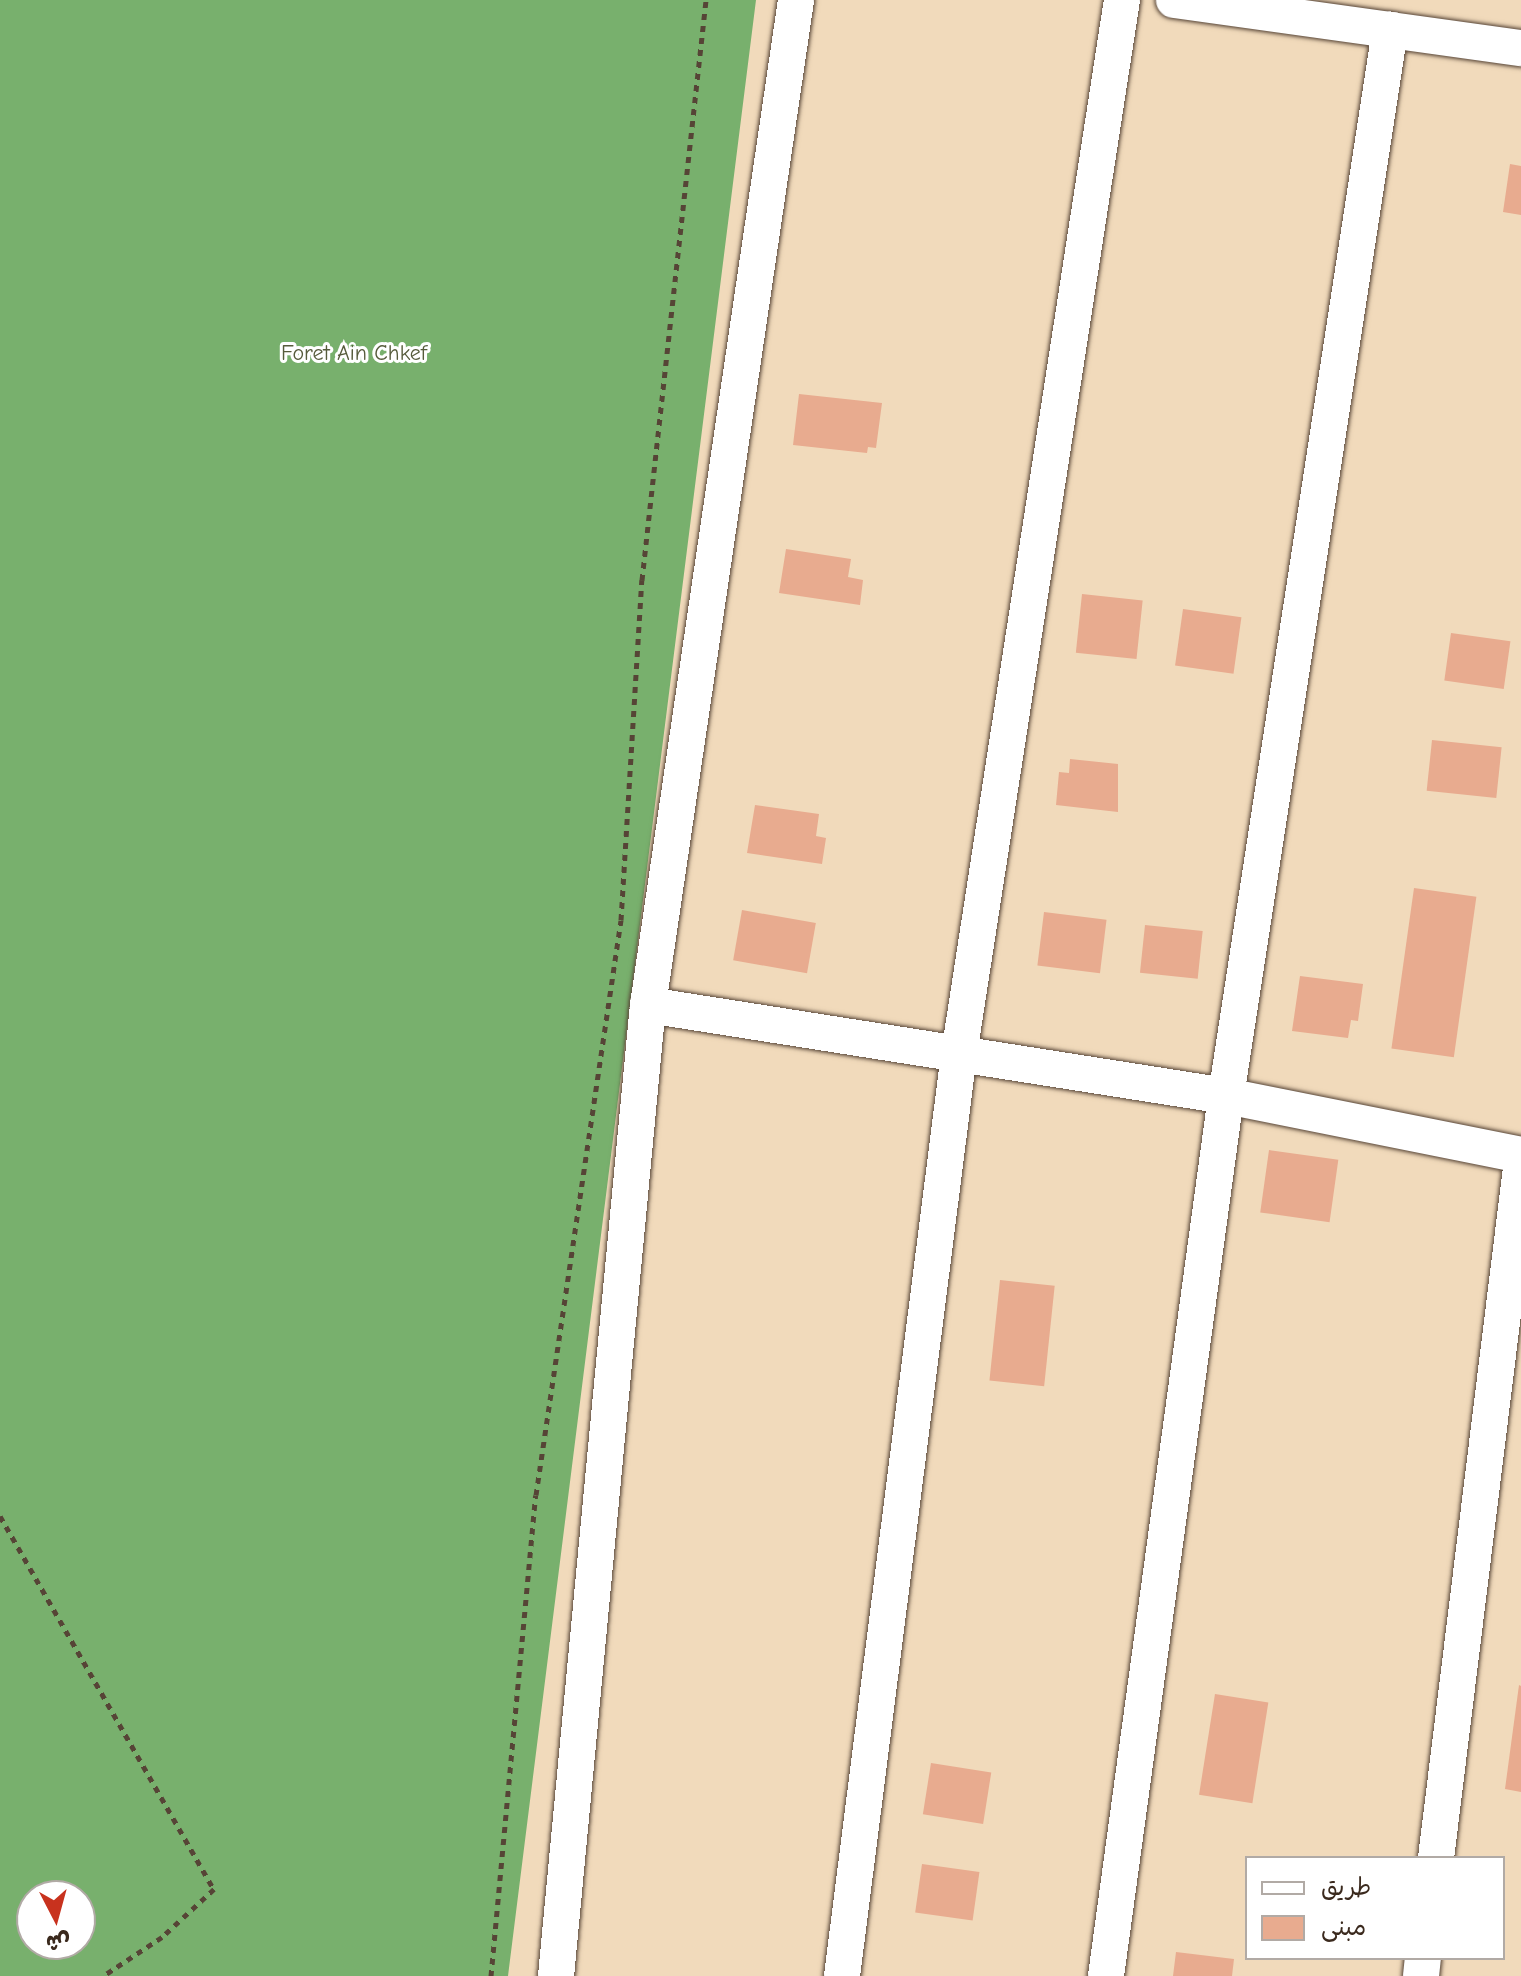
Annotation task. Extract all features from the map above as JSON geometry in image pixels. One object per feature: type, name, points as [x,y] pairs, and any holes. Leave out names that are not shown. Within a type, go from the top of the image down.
[{"type":"street","points":[[556,1976],[648,1005],[796,0]]},
{"type":"street","points":[[842,1976],[959,1054],[1122,0]]},
{"type":"street","points":[[1174,0],[1521,48]]},
{"type":"street","points":[[1106,1976],[1226,1096],[1390,30]]},
{"type":"street","points":[[648,1005],[1226,1096],[1521,1155]]},
{"type":"street","points":[[1436,1856],[1507,1430],[1521,1168]]},
{"type":"path","points":[[491,1976],[536,1495],[621,920],[642,580],[706,0]]},
{"type":"path","points":[[0,1516],[214,1889],[162,1937],[103,1976]]},
{"type":"green space","name":"Foret Ain Chkef","points":[[0,0],[756,0],[508,1976],[0,1976]]},
{"type":"building","points":[[1510,164],[1521,166],[1521,215],[1503,212]]},
{"type":"building","points":[[799,394],[882,403],[876,448],[868,447],[867,453],[793,445]]},
{"type":"building","points":[[786,549],[851,559],[848,577],[863,580],[860,605],[779,593]]},
{"type":"building","points":[[1082,594],[1143,600],[1136,659],[1076,653]]},
{"type":"building","points":[[1183,609],[1241,617],[1233,674],[1175,665]]},
{"type":"building","points":[[1451,633],[1510,641],[1504,689],[1444,681]]},
{"type":"building","points":[[1432,740],[1502,747],[1496,798],[1427,791]]},
{"type":"building","points":[[1070,759],[1118,764],[1118,812],[1056,805],[1059,772],[1069,773]]},
{"type":"building","points":[[755,805],[819,814],[816,836],[826,838],[822,864],[747,853]]},
{"type":"building","points":[[1414,888],[1476,897],[1454,1057],[1391,1048]]},
{"type":"building","points":[[742,910],[816,923],[807,973],[733,960]]},
{"type":"building","points":[[1044,912],[1107,920],[1100,973],[1037,966]]},
{"type":"building","points":[[1145,925],[1203,931],[1198,979],[1140,973]]},
{"type":"building","points":[[1300,976],[1363,984],[1358,1021],[1351,1020],[1348,1038],[1292,1031]]},
{"type":"building","points":[[1269,1150],[1338,1160],[1330,1222],[1260,1212]]},
{"type":"building","points":[[1000,1280],[1055,1286],[1044,1386],[989,1380]]},
{"type":"building","points":[[1521,1686],[1521,1792],[1505,1789]]},
{"type":"building","points":[[1215,1694],[1268,1702],[1252,1803],[1199,1795]]},
{"type":"building","points":[[931,1763],[991,1773],[983,1824],[923,1814]]},
{"type":"building","points":[[922,1864],[979,1872],[973,1921],[915,1913]]},
{"type":"building","points":[[1176,1952],[1234,1959],[1232,1976],[1173,1976]]}]
